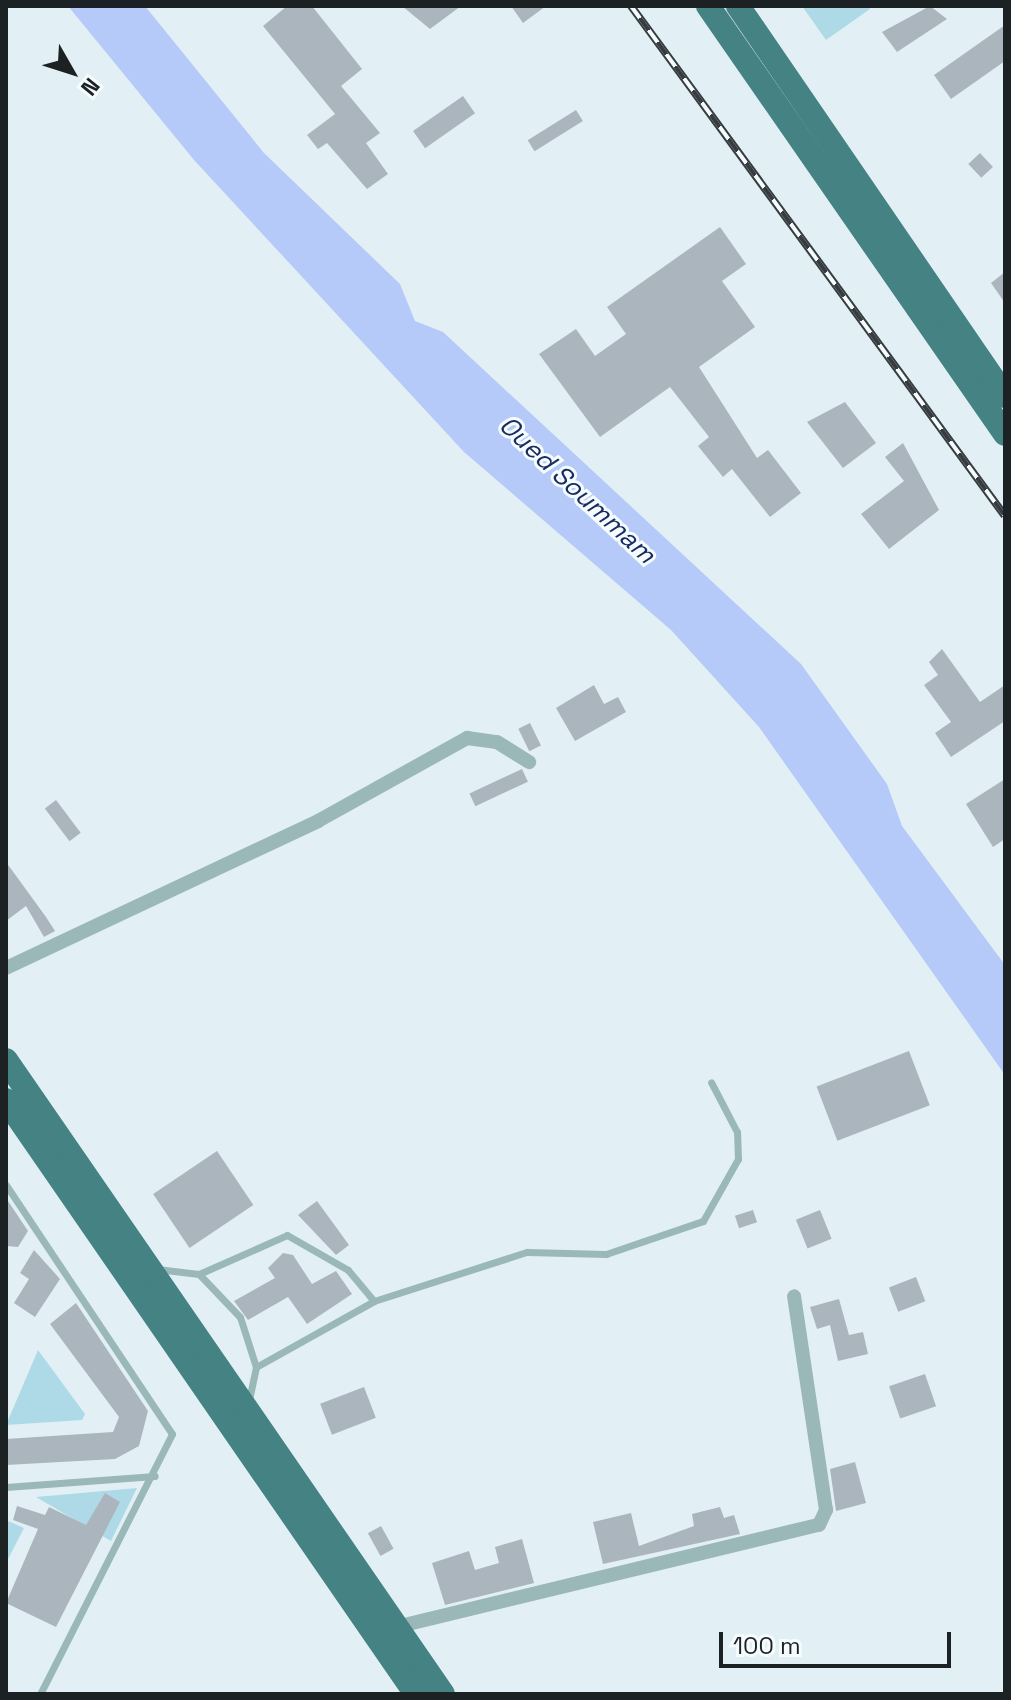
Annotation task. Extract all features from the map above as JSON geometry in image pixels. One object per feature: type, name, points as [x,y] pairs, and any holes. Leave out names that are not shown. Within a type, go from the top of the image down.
[{"type":"highway","points":[[708,6],[1005,434]]},
{"type":"highway","points":[[738,6],[1005,396]]},
{"type":"highway","points":[[6,1060],[443,1694]]},
{"type":"highway","points":[[6,1100],[416,1694]]},
{"type":"street","points":[[6,968],[318,821],[467,738],[497,742],[529,762]]},
{"type":"street","points":[[396,1627],[819,1525],[826,1510],[794,1296]]},
{"type":"lane","points":[[256,1367],[374,1301],[527,1252],[606,1254],[703,1221],[738,1159],[737,1132],[711,1082]]},
{"type":"lane","points":[[6,1185],[172,1434],[155,1476],[40,1694]]},
{"type":"lane","points":[[147,1268],[199,1274],[287,1235],[348,1270],[374,1301]]},
{"type":"lane","points":[[199,1274],[240,1317],[256,1367],[246,1412]]},
{"type":"lane","points":[[6,1487],[155,1476]]},
{"type":"shaded area","points":[[802,6],[868,6],[870,9],[826,40]]},
{"type":"shaded area","points":[[38,1350],[85,1414],[82,1420],[6,1425]]},
{"type":"shaded area","points":[[137,1488],[111,1541],[36,1497]]},
{"type":"shaded area","points":[[6,1520],[24,1528],[6,1563]]},
{"type":"water","name":"Oued Soummam","points":[[68,6],[145,6],[264,153],[400,284],[415,321],[443,332],[801,664],[887,784],[902,826],[1005,965],[1005,1075],[759,727],[671,630],[464,452],[194,160]]},
{"type":"building","points":[[287,6],[312,6],[362,69],[341,86],[380,133],[366,143],[388,174],[367,189],[327,143],[318,149],[307,135],[335,114],[263,26]]},
{"type":"building","points":[[402,6],[461,6],[430,29]]},
{"type":"building","points":[[511,6],[546,6],[523,23]]},
{"type":"building","points":[[930,6],[947,19],[897,52],[882,32]]},
{"type":"building","points":[[1005,25],[1005,61],[951,99],[934,75]]},
{"type":"building","points":[[463,96],[475,113],[425,148],[413,131]]},
{"type":"building","points":[[576,110],[583,121],[535,151],[528,140]]},
{"type":"building","points":[[980,153],[993,167],[981,178],[968,164]]},
{"type":"building","points":[[720,227],[746,264],[722,281],[755,327],[699,367],[757,458],[768,450],[801,493],[770,517],[732,469],[723,477],[698,446],[709,437],[670,387],[600,437],[539,354],[576,329],[595,356],[626,334],[607,307]]},
{"type":"building","points":[[1005,272],[1005,303],[991,283]]},
{"type":"building","points":[[845,402],[876,443],[843,468],[807,422]]},
{"type":"building","points":[[903,443],[939,510],[889,549],[861,514],[904,481],[885,457]]},
{"type":"building","points":[[942,649],[980,702],[1005,685],[1005,721],[951,757],[935,733],[951,722],[924,685],[938,675],[929,662]]},
{"type":"building","points":[[594,685],[604,704],[618,697],[626,712],[575,741],[556,708]]},
{"type":"building","points":[[530,723],[541,745],[529,751],[518,729]]},
{"type":"building","points":[[522,769],[528,782],[475,806],[469,794]]},
{"type":"building","points":[[1005,779],[1005,839],[993,847],[966,804]]},
{"type":"building","points":[[56,800],[81,833],[69,841],[45,808]]},
{"type":"building","points":[[6,862],[55,931],[44,937],[26,906],[6,921]]},
{"type":"building","points":[[909,1051],[930,1105],[837,1141],[817,1086]]},
{"type":"building","points":[[217,1151],[253,1205],[190,1248],[153,1194]]},
{"type":"building","points":[[6,1198],[28,1231],[18,1247],[6,1246]]},
{"type":"building","points":[[317,1201],[349,1245],[336,1255],[298,1215]]},
{"type":"building","points":[[753,1210],[757,1222],[739,1228],[735,1216]]},
{"type":"building","points":[[820,1210],[832,1239],[808,1248],[796,1220]]},
{"type":"building","points":[[34,1250],[60,1279],[35,1317],[14,1303],[29,1279],[20,1273]]},
{"type":"building","points":[[283,1253],[293,1255],[312,1284],[336,1271],[352,1294],[307,1324],[288,1297],[248,1320],[234,1301],[275,1278],[268,1268]]},
{"type":"building","points":[[916,1277],[925,1301],[898,1312],[889,1287]]},
{"type":"building","points":[[839,1299],[849,1335],[863,1332],[868,1354],[838,1361],[830,1325],[817,1329],[810,1307]]},
{"type":"building","points":[[76,1303],[148,1411],[139,1446],[115,1459],[6,1465],[6,1439],[113,1432],[119,1417],[50,1324]]},
{"type":"building","points":[[925,1374],[936,1406],[900,1419],[889,1386]]},
{"type":"building","points":[[364,1387],[376,1418],[332,1435],[320,1404]]},
{"type":"building","points":[[855,1462],[866,1503],[836,1511],[830,1469]]},
{"type":"building","points":[[105,1493],[120,1502],[56,1627],[6,1603],[38,1529],[13,1520],[17,1506],[45,1515],[49,1507],[86,1525]]},
{"type":"building","points":[[720,1507],[724,1518],[734,1515],[740,1534],[603,1564],[593,1522],[631,1513],[639,1546],[694,1526],[692,1514]]},
{"type":"building","points":[[381,1526],[394,1549],[380,1556],[368,1533]]},
{"type":"building","points":[[522,1539],[534,1583],[445,1605],[432,1563],[469,1551],[475,1570],[499,1563],[495,1547]]},
{"type":"railway","points":[[631,6],[1005,516]]}]
